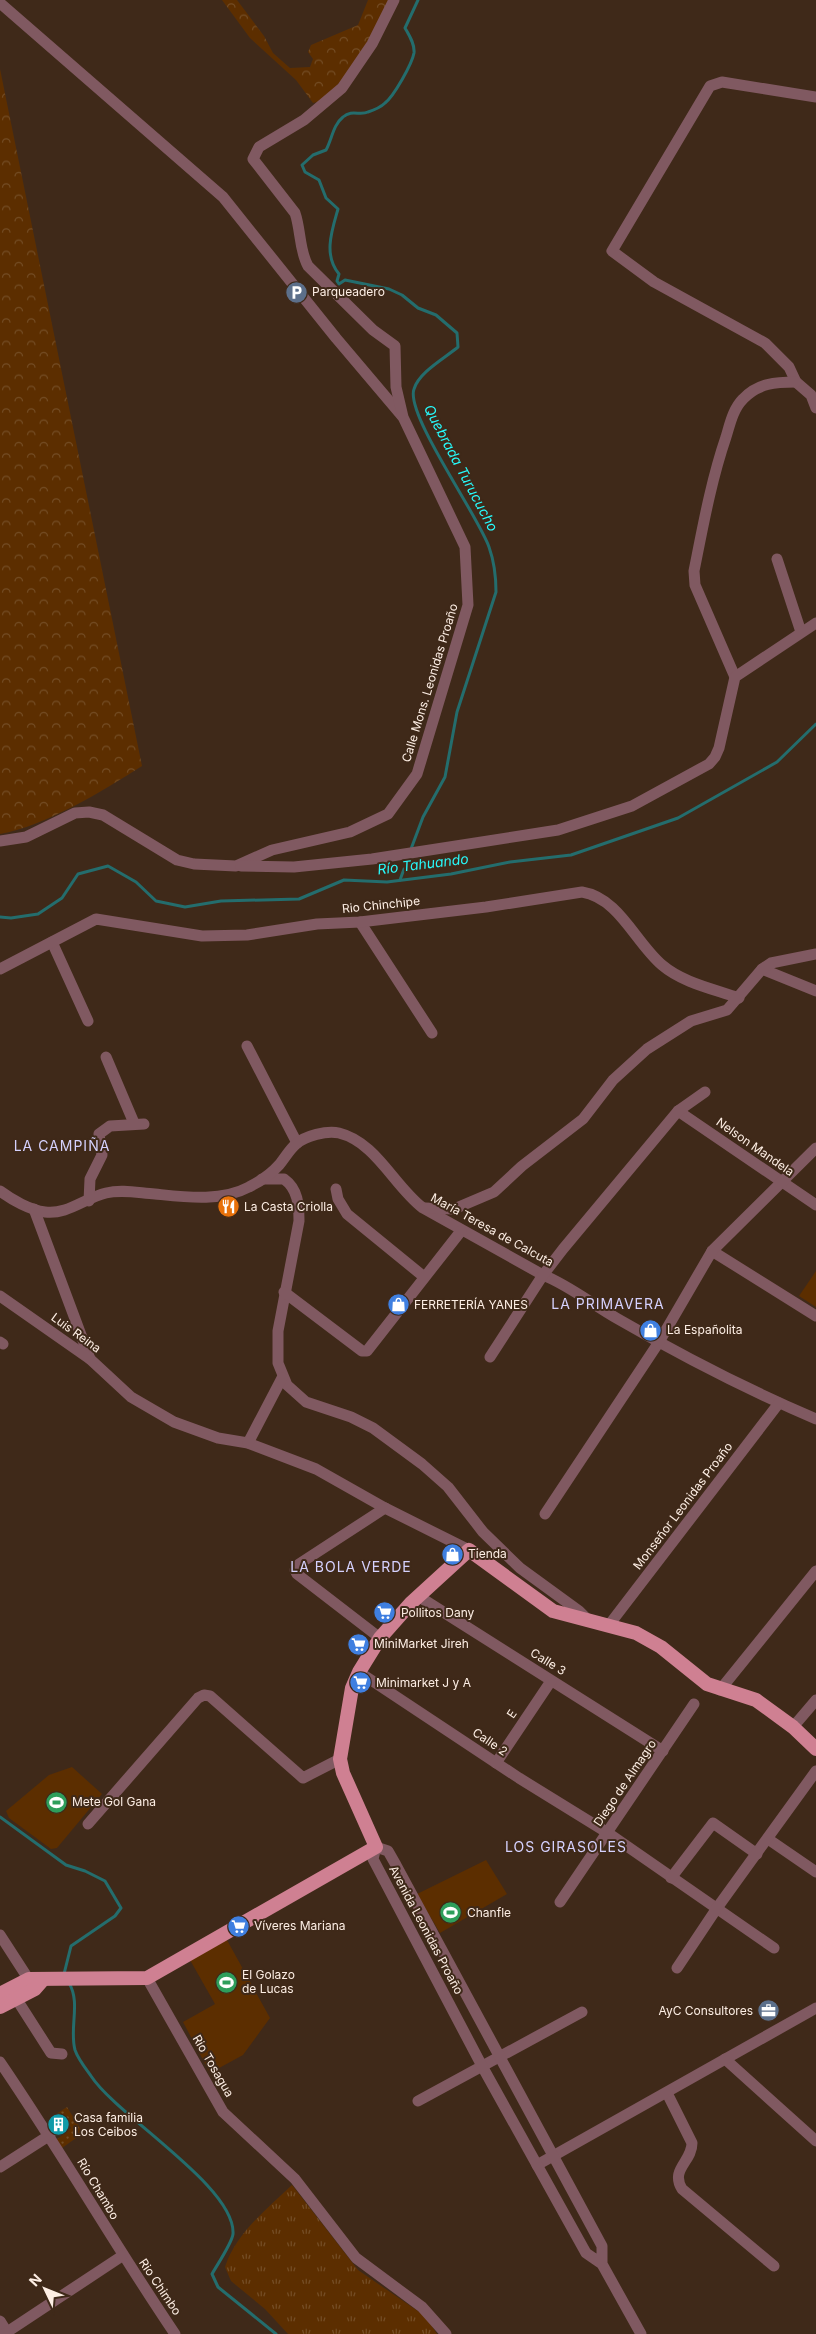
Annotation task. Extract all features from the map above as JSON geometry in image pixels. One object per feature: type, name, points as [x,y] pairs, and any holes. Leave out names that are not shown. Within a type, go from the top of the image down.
[{"type":"main road","points":[[0,2007],[9,1994],[38,1982],[77,1979],[148,1978],[376,1847],[343,1773],[340,1759],[349,1698],[359,1672],[380,1638],[418,1596],[469,1550],[553,1611],[609,1625],[649,1639],[707,1684],[720,1690],[756,1700],[793,1727],[816,1749]]},
{"type":"street","points":[[394,0],[372,44],[342,88],[304,120],[259,147],[253,159],[295,212],[302,257],[308,266],[373,330],[396,346],[396,387],[403,417]]},
{"type":"street","points":[[0,3],[223,196],[331,332],[403,417]]},
{"type":"street","points":[[816,97],[722,82],[710,86],[612,251],[654,282],[765,343],[789,367],[796,382],[811,395],[816,408]]},
{"type":"street","points":[[236,866],[294,867],[372,859],[558,830],[632,806],[709,764],[719,748],[735,677],[695,585],[694,571],[714,474],[733,415],[744,398],[758,387],[774,382],[796,382]]},
{"type":"street","name":"Calle Mons. Leonidas Proaño","points":[[0,841],[26,837],[75,813],[89,812],[103,815],[177,860],[194,864],[236,866],[272,850],[350,832],[388,814],[417,774],[468,605],[465,547],[403,417]]},
{"type":"street","points":[[777,559],[801,632]]},
{"type":"street","points":[[735,677],[816,622]]},
{"type":"street","name":"Rio Chinchipe","points":[[0,969],[96,919],[202,936],[247,935],[317,924],[360,922],[486,907],[582,892],[594,894],[605,900],[662,965],[687,979],[739,998]]},
{"type":"street","points":[[360,922],[432,1033]]},
{"type":"street","points":[[52,942],[88,1021]]},
{"type":"street","points":[[423,1208],[454,1208],[494,1192],[522,1166],[583,1119],[613,1080],[648,1049],[691,1021],[727,1010],[762,969],[771,963],[816,954]]},
{"type":"street","points":[[762,969],[816,991]]},
{"type":"street","points":[[247,1046],[297,1143]]},
{"type":"street","points":[[89,1200],[90,1179],[102,1155],[99,1134],[110,1126],[139,1124],[106,1057]]},
{"type":"street","points":[[490,1357],[543,1275],[678,1111],[705,1092]]},
{"type":"street","name":"Nelson Mandela","points":[[678,1111],[816,1206]]},
{"type":"street","name":"María Teresa de Calcuta","points":[[0,1191],[34,1209],[54,1212],[105,1193],[124,1191],[191,1196],[223,1196],[247,1188],[262,1179],[278,1166],[297,1143],[322,1133],[337,1132],[353,1138],[370,1151],[409,1198],[461,1231],[543,1275],[558,1281],[659,1342],[779,1403],[816,1419]]},
{"type":"street","points":[[545,1514],[659,1342],[712,1251],[816,1148]]},
{"type":"street","points":[[262,1179],[284,1179],[289,1183],[299,1203],[299,1221],[284,1292],[278,1351],[278,1363],[282,1378],[295,1395],[306,1402],[359,1421],[388,1438],[422,1464],[448,1487],[483,1532],[520,1568],[579,1611],[588,1620]]},
{"type":"street","points":[[336,1189],[338,1199],[347,1214],[423,1276]]},
{"type":"street","points":[[34,1209],[90,1359]]},
{"type":"street","points":[[284,1292],[362,1351],[367,1351],[423,1276],[461,1231]]},
{"type":"street","points":[[712,1251],[816,1316]]},
{"type":"street","name":"Luis Reina","points":[[0,1296],[90,1359],[132,1397],[174,1422],[218,1438],[248,1443],[316,1468],[386,1508],[469,1550]]},
{"type":"street","points":[[248,1443],[282,1378]]},
{"type":"street","name":"Monseñor Leonidas Proaño","points":[[609,1625],[779,1403]]},
{"type":"street","points":[[380,1638],[297,1574],[295,1570],[299,1564],[386,1508]]},
{"type":"street","points":[[720,1690],[816,1571]]},
{"type":"street","name":"Calle 3","points":[[418,1596],[551,1681],[594,1705],[663,1751]]},
{"type":"street","name":"Calle 2","points":[[359,1672],[496,1763],[608,1833],[774,1948]]},
{"type":"street","name":"E","points":[[496,1763],[551,1681]]},
{"type":"street","points":[[88,1824],[198,1698],[204,1694],[210,1696],[303,1778],[340,1759]]},
{"type":"street","points":[[793,1727],[816,1700]]},
{"type":"street","name":"Diego de Almagro","points":[[560,1902],[694,1704]]},
{"type":"street","points":[[677,1968],[717,1908],[816,1771]]},
{"type":"street","points":[[671,1878],[713,1822],[757,1854]]},
{"type":"street","points":[[768,1839],[816,1872]]},
{"type":"street","name":"Avenida Leonidas Proaño","points":[[376,1847],[388,1851],[555,2156],[602,2246],[602,2264],[586,2253],[482,2066],[373,1859],[376,1847]]},
{"type":"street","points":[[0,1935],[38,1982]]},
{"type":"street","name":"Rio Tosagua","points":[[148,1978],[223,2112],[271,2154],[295,2179],[356,2258],[422,2307],[446,2334]]},
{"type":"street","points":[[9,1994],[50,2053],[62,2054]]},
{"type":"street","points":[[537,2165],[816,2008]]},
{"type":"street","points":[[418,2101],[582,2012]]},
{"type":"street","points":[[726,2058],[816,2141]]},
{"type":"street","name":"Río Chambo","points":[[0,2062],[50,2135],[122,2256]]},
{"type":"street","points":[[667,2093],[692,2143],[692,2150],[678,2173],[677,2181],[682,2189],[774,2266]]},
{"type":"street","points":[[0,2167],[50,2135]]},
{"type":"street","points":[[0,2321],[6,2333],[122,2256]]},
{"type":"street","name":"Rio Chimbo","points":[[122,2256],[175,2334]]},
{"type":"street","points":[[602,2264],[641,2334]]},
{"type":"green space","points":[[222,0],[237,0],[264,36],[273,53],[290,68],[310,67],[313,59],[308,52],[311,45],[358,25],[368,0],[390,0],[372,43],[325,100],[313,103],[296,80],[250,38]]},
{"type":"green space","points":[[0,69],[142,766],[110,786],[54,816],[36,824],[0,834]]},
{"type":"green space","points":[[816,1271],[816,1307],[799,1296]]},
{"type":"green space","name":"Mete Gol Gana","points":[[72,1767],[102,1794],[57,1848],[51,1849],[9,1818],[6,1811],[49,1775]]},
{"type":"green space","name":"Chanfle","points":[[486,1860],[507,1894],[440,1933],[417,1894]]},
{"type":"green space","name":"El Golazo de Lucas","points":[[227,1940],[270,2018],[243,2055],[210,2073],[183,2022],[215,2004],[190,1960]]},
{"type":"green space","points":[[67,2107],[83,2133],[62,2148],[56,2140],[71,2128],[66,2119],[61,2122],[56,2114]]},
{"type":"green space","points":[[292,2185],[358,2270],[425,2316],[437,2334],[288,2334],[265,2309],[231,2281],[225,2267],[237,2243],[253,2222]]},
{"type":"waterway","name":"Quebrada Turucucho","points":[[411,849],[423,817],[445,777],[457,712],[496,592],[496,580],[489,547],[431,442],[420,420],[414,402],[414,389],[421,377],[458,347],[457,333],[436,315],[418,308],[402,295],[389,289],[345,280],[339,284],[337,281],[339,274],[334,267],[330,251],[331,234],[338,209],[326,198],[319,180],[305,172],[302,165],[313,155],[326,150],[335,128],[343,117],[350,113],[365,113],[375,109],[389,99],[398,87],[413,58],[413,43],[405,28],[418,0]]},
{"type":"waterway","name":"Río Tahuando","points":[[0,917],[11,918],[38,914],[62,898],[78,874],[108,866],[136,882],[156,901],[185,907],[221,901],[299,899],[344,880],[387,882],[451,874],[510,862],[571,855],[678,818],[777,762],[816,724]]},
{"type":"waterway","points":[[400,880],[404,869]]},
{"type":"waterway","points":[[0,1817],[66,1865],[85,1871],[105,1881],[121,1908],[115,1916],[71,1946],[64,1974]]},
{"type":"waterway","points":[[69,1983],[75,2007],[73,2033],[75,2050],[80,2060],[105,2093],[197,2174],[216,2195],[229,2215],[233,2234],[212,2274],[218,2287],[276,2334]]},
{"type":"place","name":"Parqueadero","points":[[296,292]]},
{"type":"place","name":"La Casta Criolla","points":[[228,1207]]},
{"type":"place","name":"FERRETERÍA YANES","points":[[398,1305]]},
{"type":"place","name":"La Españolita","points":[[651,1330]]},
{"type":"place","name":"Tienda","points":[[452,1554]]},
{"type":"place","name":"Pollitos Dany","points":[[385,1613]]},
{"type":"place","name":"MiniMarket Jireh","points":[[358,1644]]},
{"type":"place","name":"Minimarket J y A","points":[[360,1683]]},
{"type":"place","name":"Mete Gol Gana","points":[[56,1802]]},
{"type":"place","name":"Chanfle","points":[[451,1913]]},
{"type":"place","name":"Víveres Mariana","points":[[238,1926]]},
{"type":"place","name":"El Golazo de Lucas","points":[[226,1982]]},
{"type":"place","name":"AyC Consultores","points":[[769,2011]]},
{"type":"place","name":"Casa familia Los Ceibos","points":[[58,2125]]},
{"type":"district","name":"LA CAMPIÑA","points":[[62,1146]]},
{"type":"district","name":"LA PRIMAVERA","points":[[608,1304]]},
{"type":"district","name":"LA BOLA VERDE","points":[[351,1567]]},
{"type":"district","name":"LOS GIRASOLES","points":[[566,1847]]}]
